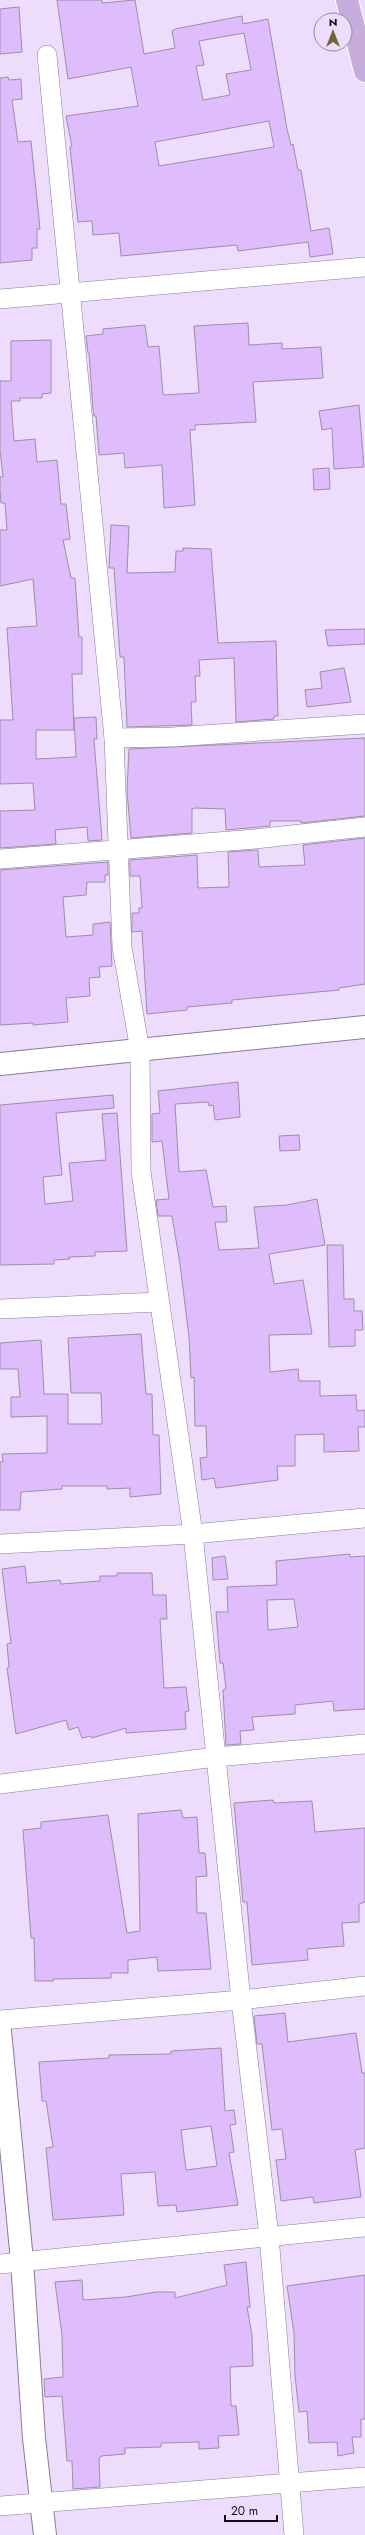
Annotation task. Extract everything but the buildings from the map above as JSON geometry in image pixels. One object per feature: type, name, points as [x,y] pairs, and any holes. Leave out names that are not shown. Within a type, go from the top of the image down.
[{"type":"highway","points":[[347,0],[365,71]]},
{"type":"main road","points":[[0,1064],[140,1051],[365,1026]]},
{"type":"main road","points":[[0,2031],[22,2261],[34,2438],[40,2503],[45,2535]]},
{"type":"street","points":[[47,55],[72,294],[114,738],[122,947],[140,1051],[141,1172],[194,1534],[241,2000],[269,2236],[294,2535]]},
{"type":"street","points":[[0,299],[72,294],[365,267]]},
{"type":"street","points":[[114,738],[173,737],[365,724]]},
{"type":"street","points":[[0,859],[118,848],[255,839],[365,827]]},
{"type":"street","points":[[0,1309],[159,1302]]},
{"type":"street","points":[[0,1544],[194,1534],[365,1518]]},
{"type":"street","points":[[0,1784],[216,1757],[365,1744]]},
{"type":"street","points":[[0,2020],[241,2000],[365,1986]]},
{"type":"street","points":[[0,2264],[365,2227]]},
{"type":"street","points":[[0,2506],[365,2477]]}]
